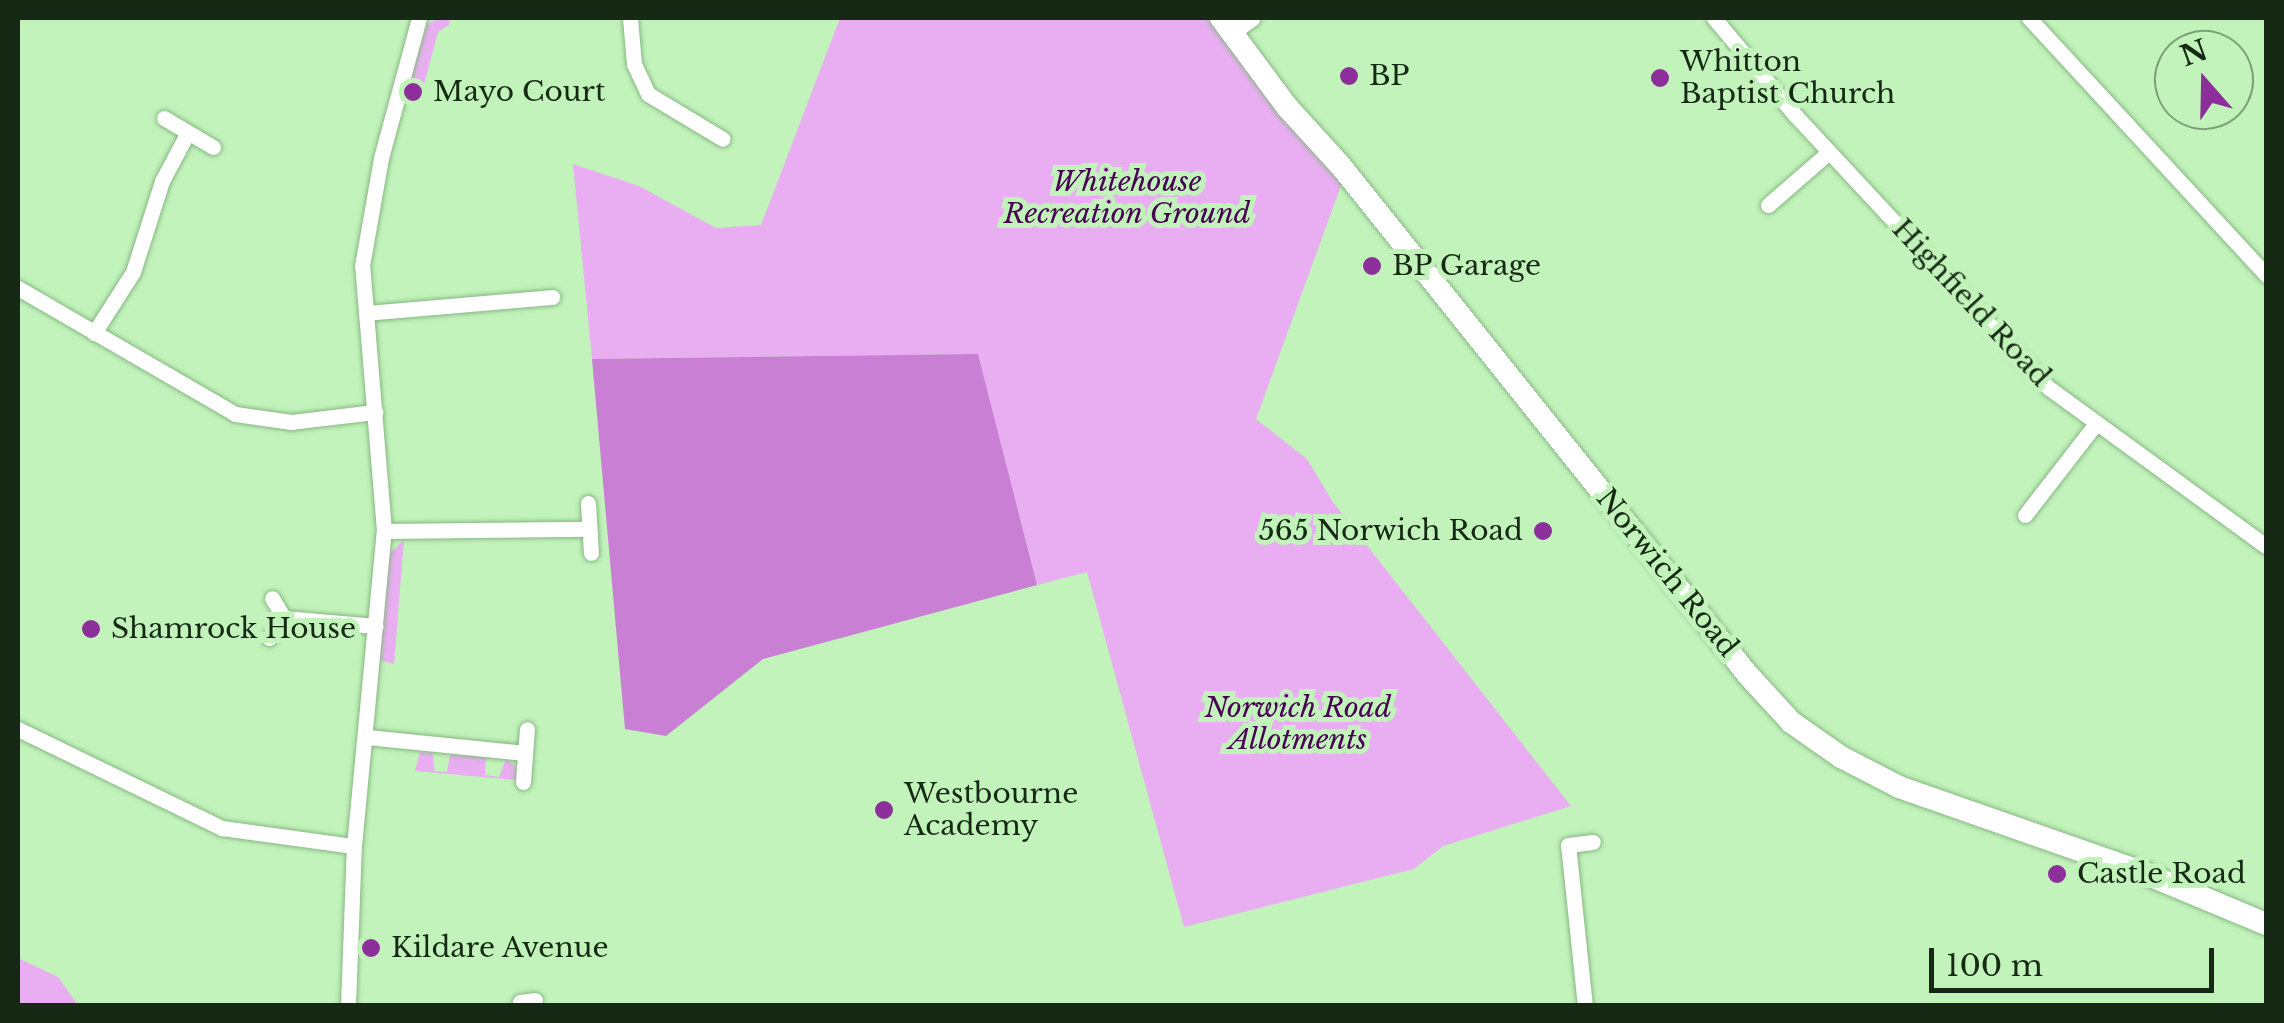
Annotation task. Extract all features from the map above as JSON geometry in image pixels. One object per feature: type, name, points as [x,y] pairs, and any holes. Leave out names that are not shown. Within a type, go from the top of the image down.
[{"type":"main road","name":"Norwich Road","points":[[1226,25],[1287,107],[1340,165],[1748,675],[1792,722],[1857,767],[1899,788],[2144,873],[2266,924]]},
{"type":"street","points":[[630,18],[634,64],[643,87],[653,99],[723,139]]},
{"type":"street","points":[[1226,25],[1252,18]]},
{"type":"street","name":"Highfield Road","points":[[1714,18],[1829,152],[2006,345],[2094,426],[2266,546]]},
{"type":"street","points":[[2029,18],[2266,274]]},
{"type":"street","points":[[348,1006],[354,846],[384,531],[366,313],[365,242],[381,158],[419,21]]},
{"type":"street","points":[[164,118],[213,147]]},
{"type":"street","points":[[94,333],[133,272],[162,181],[188,132]]},
{"type":"street","points":[[1768,205],[1829,152]]},
{"type":"street","points":[[18,288],[235,414],[291,422],[375,412]]},
{"type":"street","points":[[366,313],[552,298]]},
{"type":"street","points":[[2025,515],[2094,426]]},
{"type":"street","points":[[588,504],[591,553]]},
{"type":"street","points":[[384,531],[590,529]]},
{"type":"street","points":[[272,598],[284,618]]},
{"type":"street","points":[[284,618],[376,626]]},
{"type":"street","points":[[269,638],[284,618]]},
{"type":"street","points":[[18,729],[222,828],[354,846]]},
{"type":"street","points":[[523,782],[527,729]]},
{"type":"street","points":[[366,738],[525,753]]},
{"type":"street","points":[[1585,1006],[1568,845],[1593,842]]},
{"type":"green space","points":[[438,18],[451,18],[449,25],[438,32],[419,103],[411,101],[406,95],[427,25]]},
{"type":"green space","points":[[840,18],[1221,18],[1346,172],[1256,419],[1307,459],[1333,502],[1571,806],[1443,846],[1414,869],[1184,927],[1087,572],[1037,585],[978,354],[592,359],[573,164],[639,186],[716,228],[761,225]]},
{"type":"green space","points":[[404,540],[394,664],[380,660],[389,554]]},
{"type":"green space","points":[[420,752],[433,753],[434,771],[447,772],[450,755],[486,757],[485,775],[499,777],[506,759],[515,766],[517,780],[415,771]]},
{"type":"green space","points":[[18,958],[58,977],[78,1005],[18,1005]]},
{"type":"shaded area","points":[[978,354],[1037,585],[763,659],[666,736],[625,729],[592,359]]},
{"type":"place","name":"BP","points":[[1349,76]]},
{"type":"place","name":"Whitton Baptist Church","points":[[1660,78]]},
{"type":"place","name":"Mayo Court","points":[[413,92]]},
{"type":"place","name":"BP Garage","points":[[1372,266]]},
{"type":"place","name":"565 Norwich Road","points":[[1543,531]]},
{"type":"place","name":"Shamrock House","points":[[91,629]]},
{"type":"place","name":"Westbourne Academy","points":[[884,810]]},
{"type":"place","name":"Castle Road","points":[[2057,874]]},
{"type":"place","name":"Kildare Avenue","points":[[371,948]]},
{"type":"park label","name":"Whitehouse Recreation Ground","points":[[1127,198]]},
{"type":"park label","name":"Norwich Road Allotments","points":[[1298,724]]}]
